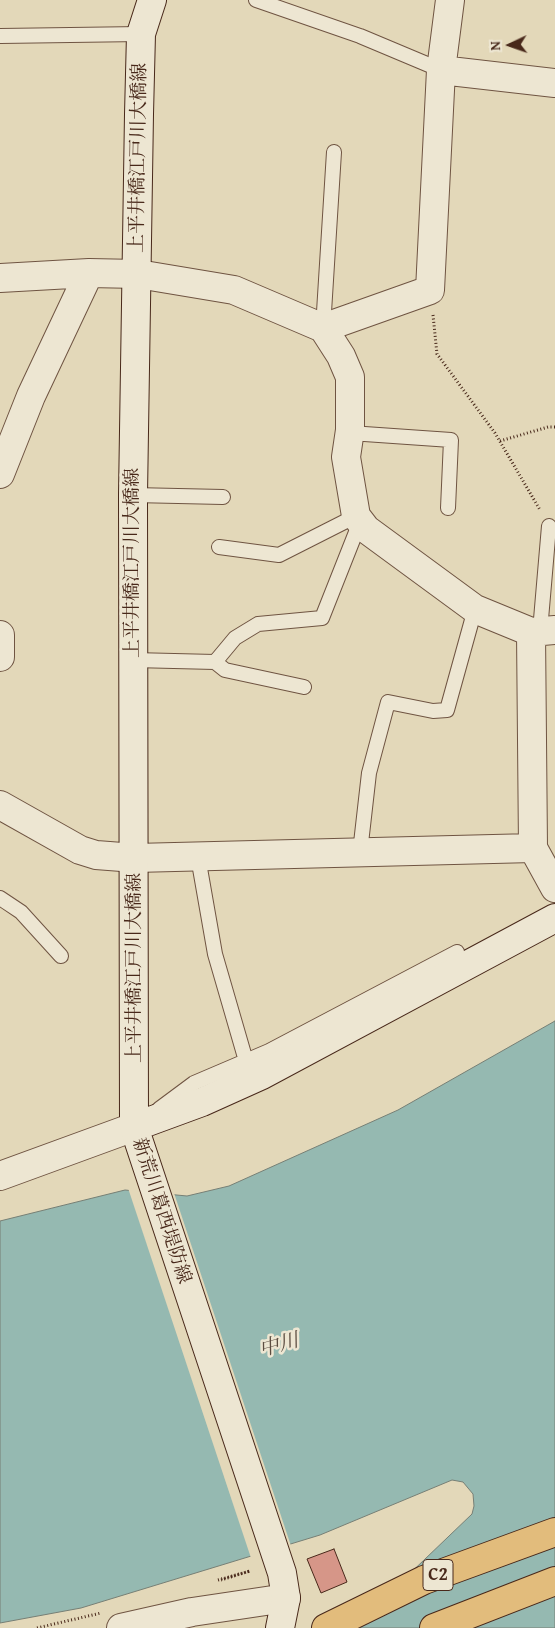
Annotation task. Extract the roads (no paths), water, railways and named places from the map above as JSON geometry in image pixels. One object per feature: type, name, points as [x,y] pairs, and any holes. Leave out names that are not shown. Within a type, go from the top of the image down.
[{"type":"highway","name":"C2","points":[[326,1628],[424,1580],[555,1532]]},
{"type":"highway","name":"C2","points":[[434,1628],[555,1581]]},
{"type":"street","name":"上平井橋江戸川大橋線","points":[[136,1136],[133,495],[141,34],[152,0]]},
{"type":"street","points":[[323,328],[430,290],[441,70],[450,0]]},
{"type":"street","points":[[441,70],[555,83]]},
{"type":"street","points":[[0,474],[31,396],[89,274]]},
{"type":"street","points":[[0,278],[138,274],[234,290],[323,328],[342,356],[350,378],[350,434],[346,457],[358,519],[366,529],[475,609],[542,631],[534,848],[555,888]]},
{"type":"street","points":[[0,635],[0,657]]},
{"type":"street","points":[[0,805],[80,850],[96,856],[135,858],[198,857],[534,848]]},
{"type":"street","name":"新荒川葛西堤防線","points":[[280,1628],[284,1586],[136,1136],[202,1102],[262,1075],[555,918]]},
{"type":"street","points":[[0,1176],[136,1136]]},
{"type":"street","points":[[122,1628],[194,1620],[284,1586]]},
{"type":"lane","points":[[256,0],[280,4],[441,70]]},
{"type":"lane","points":[[0,36],[141,34]]},
{"type":"lane","points":[[323,328],[334,152]]},
{"type":"lane","points":[[350,434],[451,440],[448,508]]},
{"type":"lane","points":[[133,495],[222,497]]},
{"type":"lane","points":[[219,547],[279,556],[358,519]]},
{"type":"lane","points":[[215,662],[235,638],[258,624],[322,618],[358,519]]},
{"type":"lane","points":[[542,631],[549,526]]},
{"type":"lane","points":[[360,852],[369,773],[388,702],[433,710],[447,710],[475,609]]},
{"type":"lane","points":[[133,660],[215,662],[225,670],[304,687]]},
{"type":"lane","points":[[198,857],[214,954],[246,1061]]},
{"type":"lane","points":[[0,898],[21,912],[60,956]]},
{"type":"lane","points":[[136,1136],[194,1083],[270,1051],[457,952]]},
{"type":"water","name":"中川","points":[[555,1021],[555,1628],[353,1628],[472,1514],[474,1506],[473,1494],[463,1482],[452,1480],[320,1535],[81,1608],[0,1623],[0,1221],[125,1190],[187,1196],[229,1186],[398,1110]]}]
